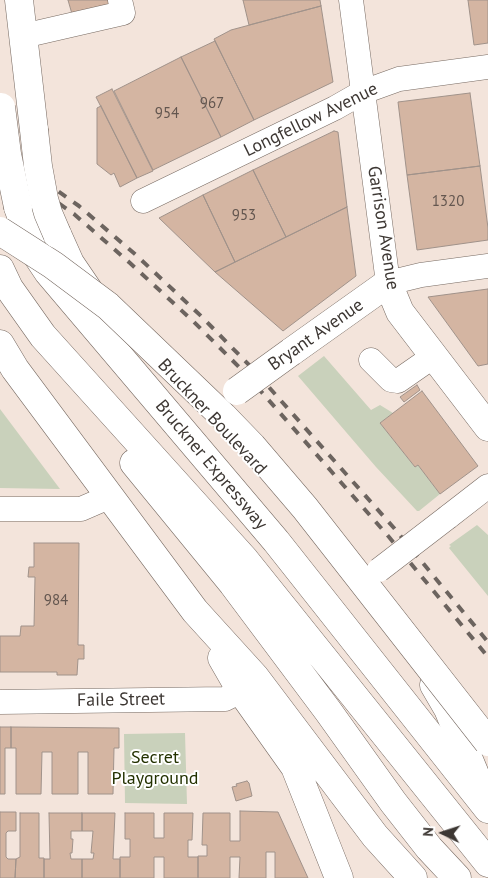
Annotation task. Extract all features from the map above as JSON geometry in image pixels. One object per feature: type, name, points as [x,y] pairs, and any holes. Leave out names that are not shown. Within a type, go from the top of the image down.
[{"type":"main road","name":"Bruckner Boulevard","points":[[19,0],[38,166],[44,199],[56,234],[70,264],[91,294],[210,410],[369,578],[448,709],[488,805]]},
{"type":"main road","name":"Bruckner Expressway","points":[[0,100],[7,154],[18,207],[32,248],[48,272],[276,542],[488,809]]},
{"type":"main road","points":[[0,231],[53,265],[108,306],[210,403],[252,446],[305,508],[488,742]]},
{"type":"main road","name":"Bruckner Expressway","points":[[0,269],[9,288],[43,336],[245,560],[488,863]]},
{"type":"main road","name":"Bryant Avenue","points":[[210,410],[388,283]]},
{"type":"main road","name":"Garrison Avenue","points":[[388,283],[400,312],[488,427]]},
{"type":"main road","points":[[0,308],[140,471],[233,584],[311,688],[392,802],[429,848],[457,878]]},
{"type":"main road","points":[[0,344],[8,361],[111,496],[195,611],[255,677],[375,836],[413,878]]},
{"type":"main road","points":[[195,611],[241,691],[295,767],[339,878]]},
{"type":"main road","points":[[375,836],[392,878]]},
{"type":"street","points":[[22,36],[123,13],[120,0]]},
{"type":"street","name":"Garrison Avenue","points":[[351,0],[388,283]]},
{"type":"street","name":"Longfellow Avenue","points":[[143,201],[329,111],[363,92],[399,79],[488,67]]},
{"type":"street","name":"Bryant Avenue","points":[[388,283],[420,275],[488,266]]},
{"type":"street","points":[[371,360],[391,380],[398,382],[434,356]]},
{"type":"street","points":[[369,578],[488,486]]},
{"type":"street","points":[[0,509],[81,509],[111,496]]},
{"type":"street","name":"Faile Street","points":[[0,702],[225,699],[241,691]]},
{"type":"green space","points":[[324,356],[371,410],[380,405],[393,413],[380,423],[415,467],[418,465],[440,494],[419,511],[376,467],[298,376]]},
{"type":"green space","points":[[0,409],[60,489],[0,488]]},
{"type":"green space","points":[[477,525],[488,535],[488,596],[449,548],[451,546],[449,545]]},
{"type":"green space","name":"Secret Playground","points":[[185,733],[187,804],[125,803],[124,734]]},
{"type":"building","points":[[68,0],[114,0],[115,3],[72,14]]},
{"type":"building","points":[[243,0],[320,0],[321,6],[249,25]]},
{"type":"building","points":[[468,0],[488,0],[488,43],[474,45]]},
{"type":"building","points":[[321,6],[333,82],[254,120],[214,39],[231,30]]},
{"type":"building","points":[[215,41],[254,120],[221,137],[181,57]]},
{"type":"building","points":[[181,57],[221,137],[153,170],[114,91]]},
{"type":"building","points":[[112,89],[153,171],[137,178],[96,97]]},
{"type":"building","points":[[470,93],[480,166],[407,175],[398,102]]},
{"type":"building","points":[[101,106],[137,178],[120,187],[114,173],[111,175],[97,164],[97,108]]},
{"type":"building","points":[[334,131],[338,132],[347,207],[286,237],[253,170]]},
{"type":"building","points":[[480,166],[488,240],[417,250],[407,175]]},
{"type":"building","points":[[253,170],[286,237],[235,262],[203,195]]},
{"type":"building","points":[[203,195],[235,262],[215,272],[159,218]]},
{"type":"building","points":[[347,207],[356,276],[283,331],[215,272]]},
{"type":"building","points":[[488,289],[488,364],[478,366],[428,297]]},
{"type":"building","points":[[417,385],[420,390],[404,402],[400,397]]},
{"type":"building","points":[[422,391],[478,466],[440,494],[418,465],[415,467],[380,423]]},
{"type":"building","points":[[34,543],[79,543],[78,645],[84,645],[84,659],[78,659],[77,675],[57,675],[57,672],[0,672],[0,636],[20,636],[21,626],[34,626],[35,577],[28,577],[29,567],[34,567]]},
{"type":"building","points":[[0,727],[11,727],[11,748],[5,748],[5,794],[0,794]]},
{"type":"building","points":[[11,727],[119,728],[119,748],[114,748],[113,794],[88,794],[88,752],[78,752],[78,794],[52,794],[52,752],[42,752],[41,794],[16,794],[16,748],[11,748]]},
{"type":"building","points":[[247,781],[252,796],[236,801],[232,787]]},
{"type":"building","points":[[240,811],[278,812],[308,878],[275,878],[275,852],[266,852],[266,878],[239,878],[240,857],[230,857],[230,878],[198,878],[198,856],[207,856],[207,845],[202,845],[203,813],[230,813],[230,841],[240,841]]},
{"type":"building","points":[[0,812],[16,812],[16,831],[8,831],[6,833],[6,857],[8,859],[16,859],[15,878],[0,878]]},
{"type":"building","points":[[20,813],[39,813],[39,858],[44,858],[44,878],[15,878],[16,859],[20,857]]},
{"type":"building","points":[[49,813],[82,813],[82,831],[71,831],[71,839],[73,839],[72,853],[70,853],[71,859],[82,859],[82,878],[44,878],[44,859],[50,859]]},
{"type":"building","points":[[82,813],[115,813],[113,859],[120,859],[120,878],[82,878],[82,859],[93,859],[94,853],[91,853],[93,831],[82,831]]},
{"type":"building","points":[[125,813],[154,813],[154,838],[164,838],[164,813],[193,813],[192,840],[188,840],[188,857],[198,857],[198,878],[164,878],[164,857],[154,857],[154,878],[120,878],[120,857],[130,857],[130,839],[125,839]]},
{"type":"railway","points":[[0,150],[79,206],[136,255],[201,316],[251,367],[394,528],[488,642]]},
{"type":"railway","points":[[0,162],[74,214],[194,322],[244,372],[389,537],[488,657]]}]
